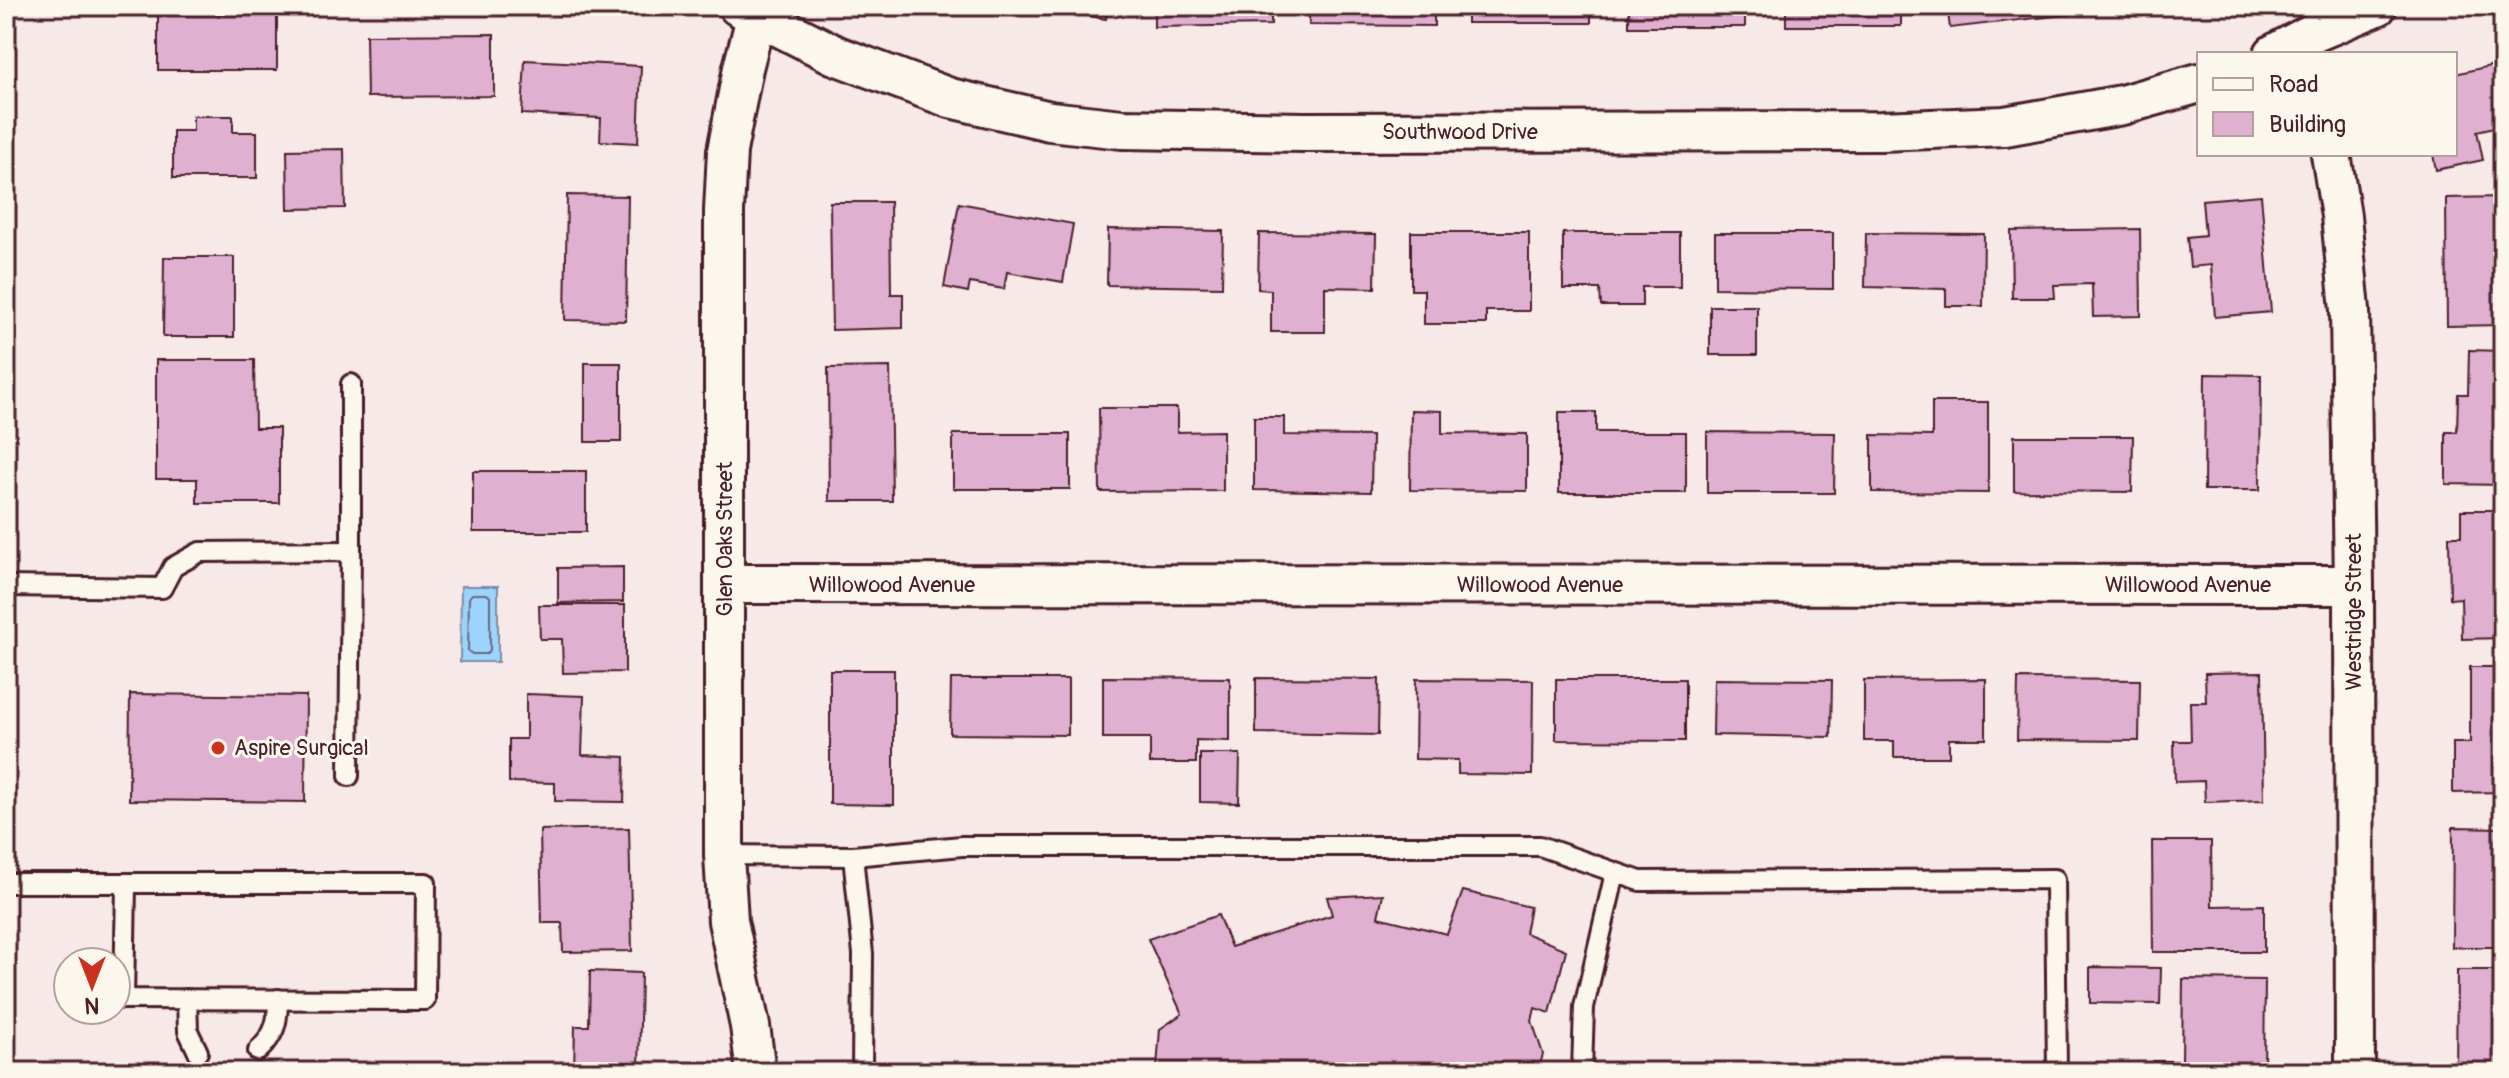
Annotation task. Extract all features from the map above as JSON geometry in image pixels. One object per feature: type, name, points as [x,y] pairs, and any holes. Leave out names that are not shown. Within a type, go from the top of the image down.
[{"type":"street","points":[[2278,52],[2316,31],[2377,6]]},
{"type":"street","name":"Southwood Drive","points":[[751,9],[835,55],[950,98],[1050,121],[1122,129],[1304,132],[1881,131],[2005,126],[2122,105],[2197,84]]},
{"type":"street","name":"Glen Oaks Street","points":[[751,9],[727,151],[724,211],[724,855],[728,921],[750,1026],[756,1072]]},
{"type":"street","name":"Westridge Street","points":[[2331,156],[2350,310],[2355,1072]]},
{"type":"street","name":"Willowood Avenue","points":[[725,584],[2354,585]]},
{"type":"lane","points":[[349,776],[351,384]]},
{"type":"lane","points":[[6,586],[162,588],[173,567],[200,552],[351,551]]},
{"type":"lane","points":[[724,855],[853,856],[962,846],[1540,846],[1640,881],[2055,879],[2057,1072]]},
{"type":"lane","points":[[853,856],[863,954],[862,1072]]},
{"type":"lane","points":[[1582,1072],[1584,1007],[1615,873]]},
{"type":"lane","points":[[6,883],[426,883],[425,1000],[124,999],[126,884]]},
{"type":"lane","points":[[187,999],[188,1031],[198,1052]]},
{"type":"lane","points":[[258,1051],[269,1040],[278,1023],[278,999]]},
{"type":"water","points":[[461,586],[498,586],[498,662],[460,662]]},
{"type":"building","points":[[1035,6],[1108,6],[1106,19]]},
{"type":"building","points":[[1154,6],[1271,6],[1271,25],[1154,27]]},
{"type":"building","points":[[1309,6],[1434,6],[1434,26],[1309,25]]},
{"type":"building","points":[[1467,6],[1591,6],[1591,23],[1467,23]]},
{"type":"building","points":[[1629,6],[1745,6],[1745,27],[1629,27]]},
{"type":"building","points":[[1786,6],[1901,6],[1901,26],[1786,26]]},
{"type":"building","points":[[1947,6],[2072,6],[2072,14],[1950,28]]},
{"type":"building","points":[[158,14],[277,14],[277,70],[158,70]]},
{"type":"building","points":[[494,34],[494,96],[367,97],[366,35]]},
{"type":"building","points":[[525,60],[641,66],[638,143],[600,141],[601,118],[522,114]]},
{"type":"building","points":[[2503,63],[2503,125],[2477,131],[2483,160],[2436,170],[2433,156],[2457,156],[2457,74]]},
{"type":"building","points":[[193,116],[233,116],[233,132],[257,132],[257,178],[173,178],[173,131],[193,131]]},
{"type":"building","points":[[344,149],[345,208],[288,209],[287,150]]},
{"type":"building","points":[[567,195],[628,196],[626,321],[565,320]]},
{"type":"building","points":[[2261,195],[2271,312],[2215,317],[2211,265],[2190,267],[2187,237],[2205,235],[2202,200]]},
{"type":"building","points":[[2503,197],[2503,325],[2447,326],[2446,198]]},
{"type":"building","points":[[830,202],[890,202],[891,294],[903,294],[903,328],[832,330]]},
{"type":"building","points":[[959,203],[1073,224],[1063,282],[1007,272],[1004,289],[970,283],[968,292],[944,287]]},
{"type":"building","points":[[1108,229],[1223,231],[1222,287],[1107,285]]},
{"type":"building","points":[[2140,229],[2141,316],[2093,317],[2092,284],[2054,285],[2055,298],[2012,298],[2011,231]]},
{"type":"building","points":[[1411,232],[1529,232],[1529,311],[1486,311],[1486,324],[1424,324],[1424,290],[1411,290]]},
{"type":"building","points":[[1259,233],[1376,234],[1375,288],[1325,287],[1325,332],[1271,332],[1271,290],[1258,289]]},
{"type":"building","points":[[1563,233],[1680,233],[1680,287],[1642,287],[1642,306],[1601,306],[1600,289],[1563,289]]},
{"type":"building","points":[[1715,233],[1833,233],[1833,289],[1715,288]]},
{"type":"building","points":[[1866,233],[1984,234],[1983,306],[1946,306],[1946,289],[1865,287]]},
{"type":"building","points":[[164,257],[234,257],[234,337],[163,337]]},
{"type":"building","points":[[1710,306],[1757,306],[1757,355],[1710,355]]},
{"type":"building","points":[[2469,350],[2503,351],[2503,485],[2446,484],[2446,432],[2457,432],[2458,394],[2468,394]]},
{"type":"building","points":[[156,360],[254,360],[255,428],[279,428],[279,503],[197,503],[197,479],[156,479]]},
{"type":"building","points":[[585,363],[621,363],[621,442],[585,442]]},
{"type":"building","points":[[890,367],[892,501],[829,501],[828,368]]},
{"type":"building","points":[[2205,374],[2261,375],[2260,490],[2204,490]]},
{"type":"building","points":[[1932,402],[1988,402],[1988,493],[1872,492],[1872,435],[1932,436]]},
{"type":"building","points":[[1099,408],[1177,408],[1177,432],[1223,431],[1223,491],[1100,492]]},
{"type":"building","points":[[1411,410],[1442,411],[1442,433],[1527,434],[1527,491],[1410,490]]},
{"type":"building","points":[[1559,412],[1596,412],[1596,432],[1686,432],[1686,493],[1559,493]]},
{"type":"building","points":[[1254,417],[1284,417],[1284,435],[1372,436],[1371,492],[1254,490]]},
{"type":"building","points":[[1707,432],[1835,433],[1834,493],[1707,493]]},
{"type":"building","points":[[953,434],[1070,434],[1070,489],[953,489]]},
{"type":"building","points":[[2014,436],[2133,436],[2132,492],[2014,491]]},
{"type":"building","points":[[473,471],[586,471],[586,532],[473,532]]},
{"type":"building","points":[[2461,510],[2503,510],[2503,638],[2462,639],[2461,598],[2450,599],[2449,536],[2461,536]]},
{"type":"building","points":[[623,567],[623,602],[558,603],[558,568]]},
{"type":"building","points":[[539,605],[625,605],[625,672],[563,673],[562,639],[540,639]]},
{"type":"building","points":[[2470,667],[2503,667],[2503,792],[2453,793],[2453,743],[2470,743]]},
{"type":"building","points":[[830,670],[894,670],[894,805],[830,804]]},
{"type":"building","points":[[2262,672],[2264,800],[2205,802],[2204,781],[2175,782],[2174,741],[2191,741],[2190,702],[2206,702],[2205,673]]},
{"type":"building","points":[[1103,677],[1230,678],[1230,741],[1196,740],[1196,763],[1150,763],[1150,738],[1103,738]]},
{"type":"building","points":[[1256,678],[1379,679],[1378,735],[1256,733]]},
{"type":"building","points":[[951,679],[1068,679],[1068,735],[950,734]]},
{"type":"building","points":[[1416,679],[1533,680],[1532,775],[1458,774],[1458,760],[1415,759]]},
{"type":"building","points":[[1556,679],[1685,679],[1685,741],[1556,740]]},
{"type":"building","points":[[1714,679],[1832,680],[1831,737],[1713,735]]},
{"type":"building","points":[[1986,679],[1986,739],[1949,739],[1949,757],[1894,757],[1894,741],[1864,741],[1864,680]]},
{"type":"building","points":[[2018,679],[2140,680],[2139,741],[2017,740]]},
{"type":"building","name":"Aspire Surgical","points":[[130,694],[306,696],[305,802],[129,800]]},
{"type":"building","points":[[526,694],[584,696],[582,755],[625,757],[624,802],[555,801],[555,783],[509,782],[509,739],[526,739]]},
{"type":"building","points":[[1200,754],[1240,754],[1239,803],[1200,802]]},
{"type":"building","points":[[2453,827],[2503,828],[2503,947],[2452,947]]},
{"type":"building","points":[[629,828],[632,951],[563,952],[562,923],[542,923],[540,830]]},
{"type":"building","points":[[2152,841],[2211,841],[2212,906],[2264,905],[2264,952],[2153,952]]},
{"type":"building","points":[[1463,891],[1530,907],[1525,933],[1566,950],[1550,1013],[1535,1008],[1532,1021],[1543,1054],[1538,1072],[1159,1072],[1160,1029],[1182,1014],[1148,939],[1218,915],[1231,947],[1332,915],[1327,897],[1383,894],[1378,917],[1447,934]]},
{"type":"building","points":[[2090,967],[2161,968],[2160,1004],[2090,1003]]},
{"type":"building","points":[[2457,970],[2503,970],[2503,1072],[2456,1072]]},
{"type":"building","points":[[590,971],[641,973],[639,1072],[574,1072],[575,1026],[589,1026]]},
{"type":"building","points":[[2183,979],[2265,980],[2264,1072],[2153,1072],[2153,1061],[2182,1061]]},
{"type":"place","name":"Aspire Surgical","points":[[218,748]]}]
